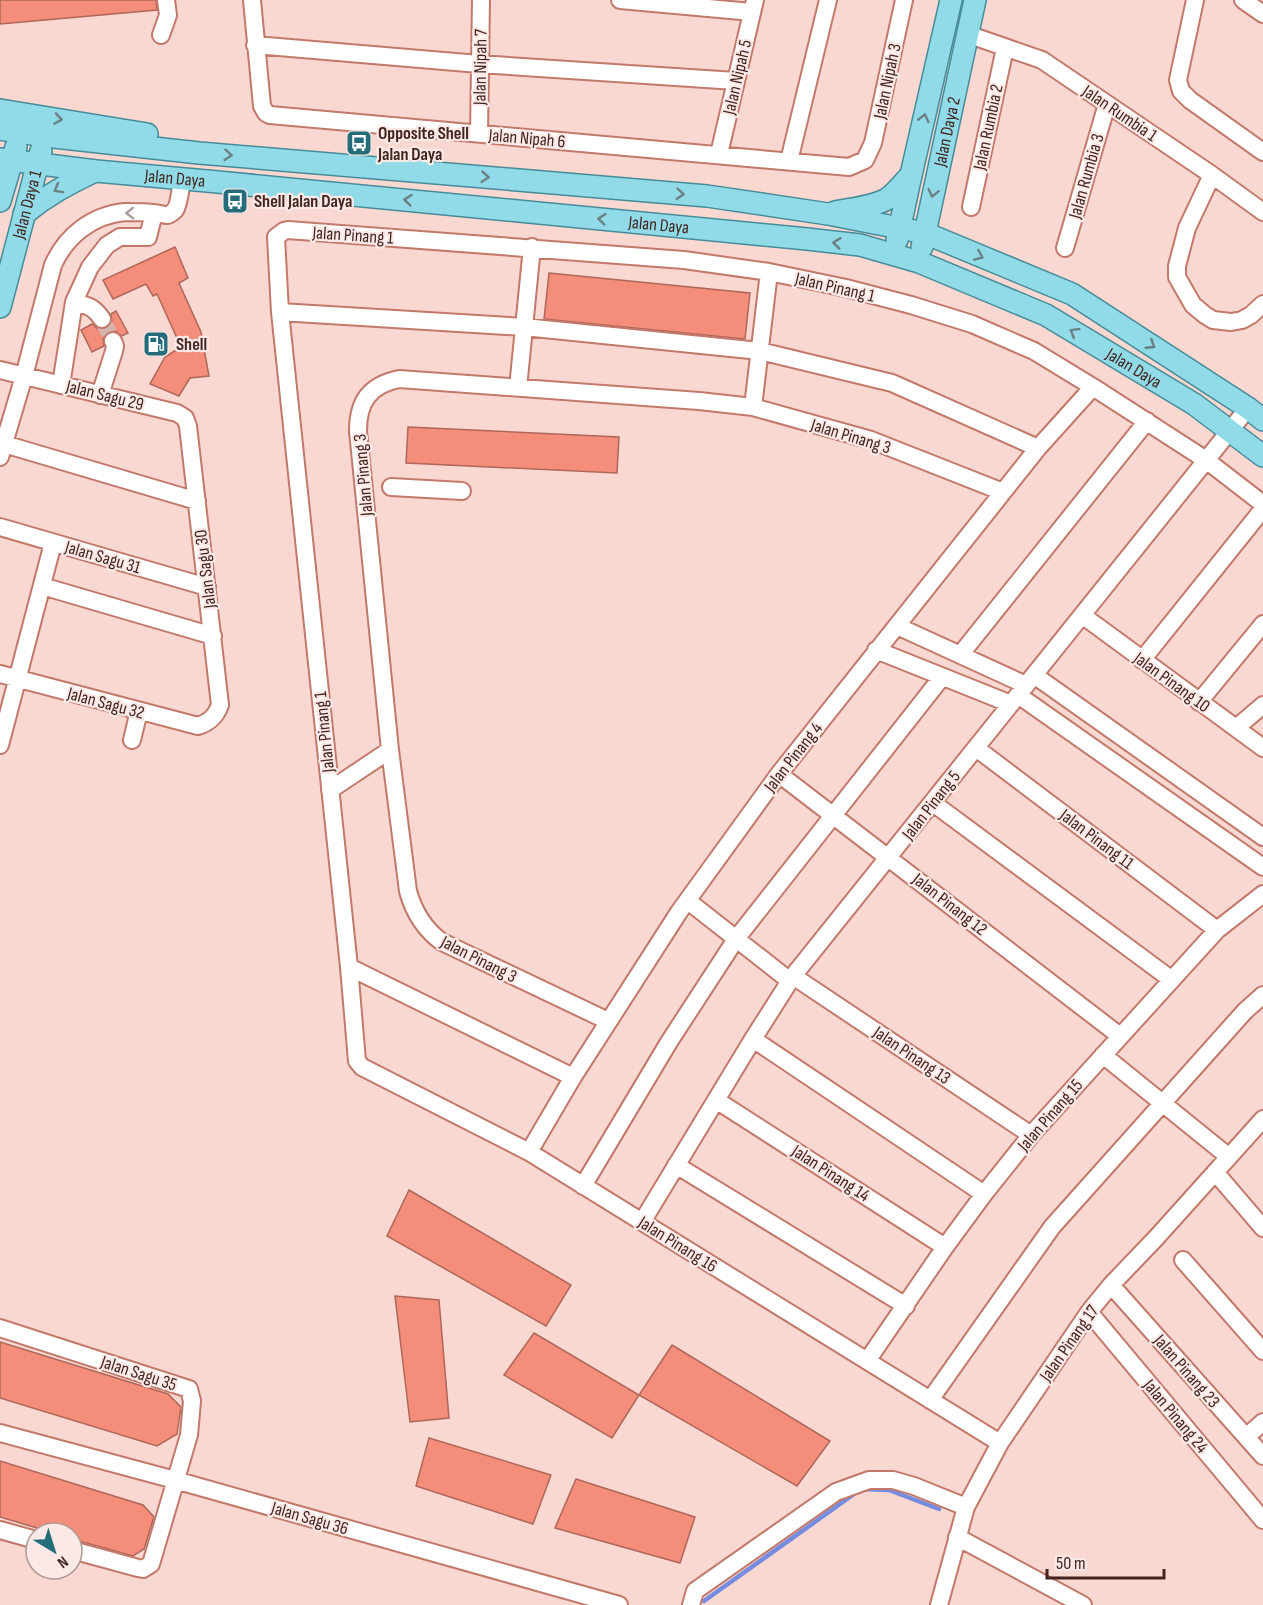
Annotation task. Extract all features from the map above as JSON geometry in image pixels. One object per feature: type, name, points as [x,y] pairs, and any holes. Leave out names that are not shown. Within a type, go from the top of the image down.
[{"type":"main road","name":"Jalan Daya 2","points":[[894,256],[951,0]]},
{"type":"main road","name":"Jalan Daya 2","points":[[918,262],[975,0]]},
{"type":"main road","points":[[0,110],[177,139],[199,153]]},
{"type":"main road","name":"Jalan Daya","points":[[10,130],[199,153],[707,196],[828,214],[925,233],[1072,294],[1256,414]]},
{"type":"main road","name":"Jalan Daya 1","points":[[0,201],[10,130]]},
{"type":"main road","name":"Jalan Daya 1","points":[[0,307],[45,136]]},
{"type":"main road","name":"Jalan Daya","points":[[6,160],[96,171],[860,246],[918,262],[1046,315],[1194,404],[1263,456]]},
{"type":"main road","points":[[24,214],[58,189],[96,171]]},
{"type":"main road","points":[[828,214],[877,203],[888,198],[911,174]]},
{"type":"street","points":[[162,35],[168,15],[165,0]]},
{"type":"street","name":"Jalan Nipah 6","points":[[252,0],[262,106],[270,115],[849,167],[864,160]]},
{"type":"street","name":"Jalan Nipah 7","points":[[479,134],[480,0]]},
{"type":"street","points":[[620,0],[753,6]]},
{"type":"street","points":[[789,161],[828,0]]},
{"type":"street","name":"Jalan Nipah 3","points":[[864,160],[873,143],[904,0]]},
{"type":"street","points":[[1196,0],[1178,80],[1181,91],[1263,153]]},
{"type":"street","points":[[1243,0],[1263,14]]},
{"type":"street","name":"Jalan Nipah 5","points":[[719,154],[753,6]]},
{"type":"street","name":"Jalan Rumbia 1","points":[[967,34],[1042,60],[1263,212]]},
{"type":"street","points":[[255,45],[479,64],[736,81]]},
{"type":"street","name":"Jalan Rumbia 2","points":[[971,207],[1005,48]]},
{"type":"street","name":"Jalan Rumbia 3","points":[[1065,248],[1107,104]]},
{"type":"street","points":[[1212,175],[1187,228],[1177,266],[1177,277],[1193,305],[1214,320],[1231,322],[1242,320],[1263,304]]},
{"type":"street","points":[[182,178],[177,208],[167,215],[123,212],[103,217],[83,227],[64,245],[52,265],[2,451],[197,501]]},
{"type":"street","points":[[61,385],[74,302],[90,267],[108,245],[120,237],[148,237],[154,213]]},
{"type":"street","name":"Jalan Pinang 1","points":[[356,1053],[349,967],[280,312],[276,242],[279,233],[288,230],[684,260],[769,272],[846,288],[911,305],[972,324],[1034,351],[1206,460],[1263,506]]},
{"type":"street","points":[[518,387],[532,248]]},
{"type":"street","points":[[753,407],[769,272]]},
{"type":"street","points":[[74,302],[89,306],[102,319]]},
{"type":"street","points":[[280,312],[524,327],[760,351],[892,383],[1038,448]]},
{"type":"street","points":[[100,395],[114,351],[113,341]]},
{"type":"street","name":"Jalan Sagu 29","points":[[0,370],[177,413],[185,418]]},
{"type":"street","name":"Jalan Pinang 3","points":[[608,1022],[442,942],[430,934],[412,908],[390,750],[358,431],[358,418],[362,404],[378,387],[388,381],[399,379],[753,407],[871,440],[1003,492]]},
{"type":"street","name":"Jalan Pinang 4","points":[[529,1152],[573,1077],[688,901],[779,774],[1038,448],[1093,387]]},
{"type":"street","name":"Jalan Pinang 5","points":[[642,1222],[792,979],[1230,430],[1256,414]]},
{"type":"street","name":"Jalan Sagu 30","points":[[185,418],[188,426],[220,705],[212,720]]},
{"type":"street","points":[[960,655],[1146,421]]},
{"type":"street","points":[[391,487],[462,490]]},
{"type":"street","points":[[1142,660],[1263,506]]},
{"type":"street","name":"Jalan Sagu 31","points":[[0,528],[207,587]]},
{"type":"street","points":[[0,745],[53,543]]},
{"type":"street","points":[[42,586],[213,636]]},
{"type":"street","name":"Jalan Pinang 10","points":[[1082,615],[1263,748]]},
{"type":"street","points":[[1199,702],[1263,624]]},
{"type":"street","points":[[897,626],[960,655],[1022,690],[1263,837]]},
{"type":"street","points":[[876,650],[942,677],[1022,690],[1263,867]]},
{"type":"street","name":"Jalan Sagu 32","points":[[0,674],[198,726],[212,720]]},
{"type":"street","points":[[584,1186],[669,1042],[736,939],[942,677]]},
{"type":"street","points":[[1236,728],[1263,705]]},
{"type":"street","points":[[132,741],[139,711]]},
{"type":"street","name":"Jalan Pinang 11","points":[[976,748],[1217,930]]},
{"type":"street","points":[[330,790],[390,750]]},
{"type":"street","name":"Jalan Pinang 12","points":[[779,774],[1120,1036]]},
{"type":"street","points":[[933,803],[1172,980]]},
{"type":"street","name":"Jalan Pinang 15","points":[[867,1361],[945,1247],[1031,1135],[1217,930],[1263,894]]},
{"type":"street","name":"Jalan Pinang 13","points":[[688,901],[792,979],[1031,1135]]},
{"type":"street","points":[[349,967],[573,1077]]},
{"type":"street","points":[[930,1400],[1052,1227],[1245,1011],[1263,995]]},
{"type":"street","points":[[753,1039],[984,1194]]},
{"type":"street","name":"Jalan Pinang 16","points":[[356,1053],[357,1061],[362,1067],[529,1152],[1000,1443]]},
{"type":"street","points":[[1103,1055],[1229,1157]]},
{"type":"street","name":"Jalan Pinang 14","points":[[716,1100],[945,1247]]},
{"type":"street","name":"Jalan Pinang 17","points":[[942,1604],[966,1506],[1000,1443],[1089,1312],[1263,1119]]},
{"type":"street","points":[[676,1165],[906,1306]]},
{"type":"street","points":[[1215,1172],[1263,1228]]},
{"type":"street","points":[[1183,1260],[1263,1351]]},
{"type":"street","name":"Jalan Pinang 23","points":[[1111,1285],[1263,1456]]},
{"type":"street","name":"Jalan Pinang 24","points":[[1089,1312],[1263,1520]]},
{"type":"street","name":"Jalan Sagu 35","points":[[0,1328],[189,1389],[192,1401],[189,1435],[175,1480]]},
{"type":"street","points":[[1245,1437],[1263,1422]]},
{"type":"street","name":"Jalan Sagu 36","points":[[0,1433],[615,1604]]},
{"type":"street","points":[[84,1553],[138,1568],[147,1567],[153,1560],[175,1480]]},
{"type":"street","points":[[691,1605],[695,1591],[836,1491],[869,1480],[893,1480],[966,1506]]},
{"type":"street","points":[[0,1530],[24,1537]]},
{"type":"street","points":[[957,1537],[1083,1605]]},
{"type":"building","points":[[0,0],[156,0],[157,10],[0,24]]},
{"type":"building","points":[[175,247],[188,278],[179,283],[201,332],[209,376],[190,378],[179,396],[150,384],[165,357],[181,347],[157,294],[153,296],[146,284],[113,299],[103,280]]},
{"type":"building","points":[[549,273],[750,293],[745,339],[544,319]]},
{"type":"building","points":[[116,311],[128,333],[122,336],[115,331],[109,332],[103,339],[104,346],[92,352],[81,330],[92,324],[98,329],[108,328],[112,323],[111,314]]},
{"type":"building","points":[[408,427],[619,437],[617,473],[406,463]]},
{"type":"building","points":[[409,1190],[571,1285],[546,1326],[387,1236]]},
{"type":"building","points":[[395,1296],[439,1300],[449,1418],[410,1422]]},
{"type":"building","points":[[534,1333],[639,1395],[612,1438],[504,1375]]},
{"type":"building","points":[[0,1342],[168,1394],[181,1407],[177,1434],[157,1446],[0,1398]]},
{"type":"building","points":[[672,1345],[830,1441],[797,1486],[639,1395]]},
{"type":"building","points":[[429,1438],[551,1475],[533,1524],[416,1486]]},
{"type":"building","points":[[0,1461],[143,1505],[154,1517],[144,1549],[133,1556],[84,1542],[84,1521],[24,1521],[24,1524],[0,1517]]},
{"type":"building","points":[[576,1479],[695,1517],[680,1563],[555,1528]]},
{"type":"waterway","points":[[704,1601],[861,1489],[889,1490],[939,1509]]},
{"type":"tunnel","points":[[102,319],[113,341]]},
{"type":"place","name":"Opposite Shell Jalan Daya","points":[[359,143]]},
{"type":"place","name":"Shell Jalan Daya","points":[[235,201]]},
{"type":"place","name":"Shell","points":[[156,344]]}]
